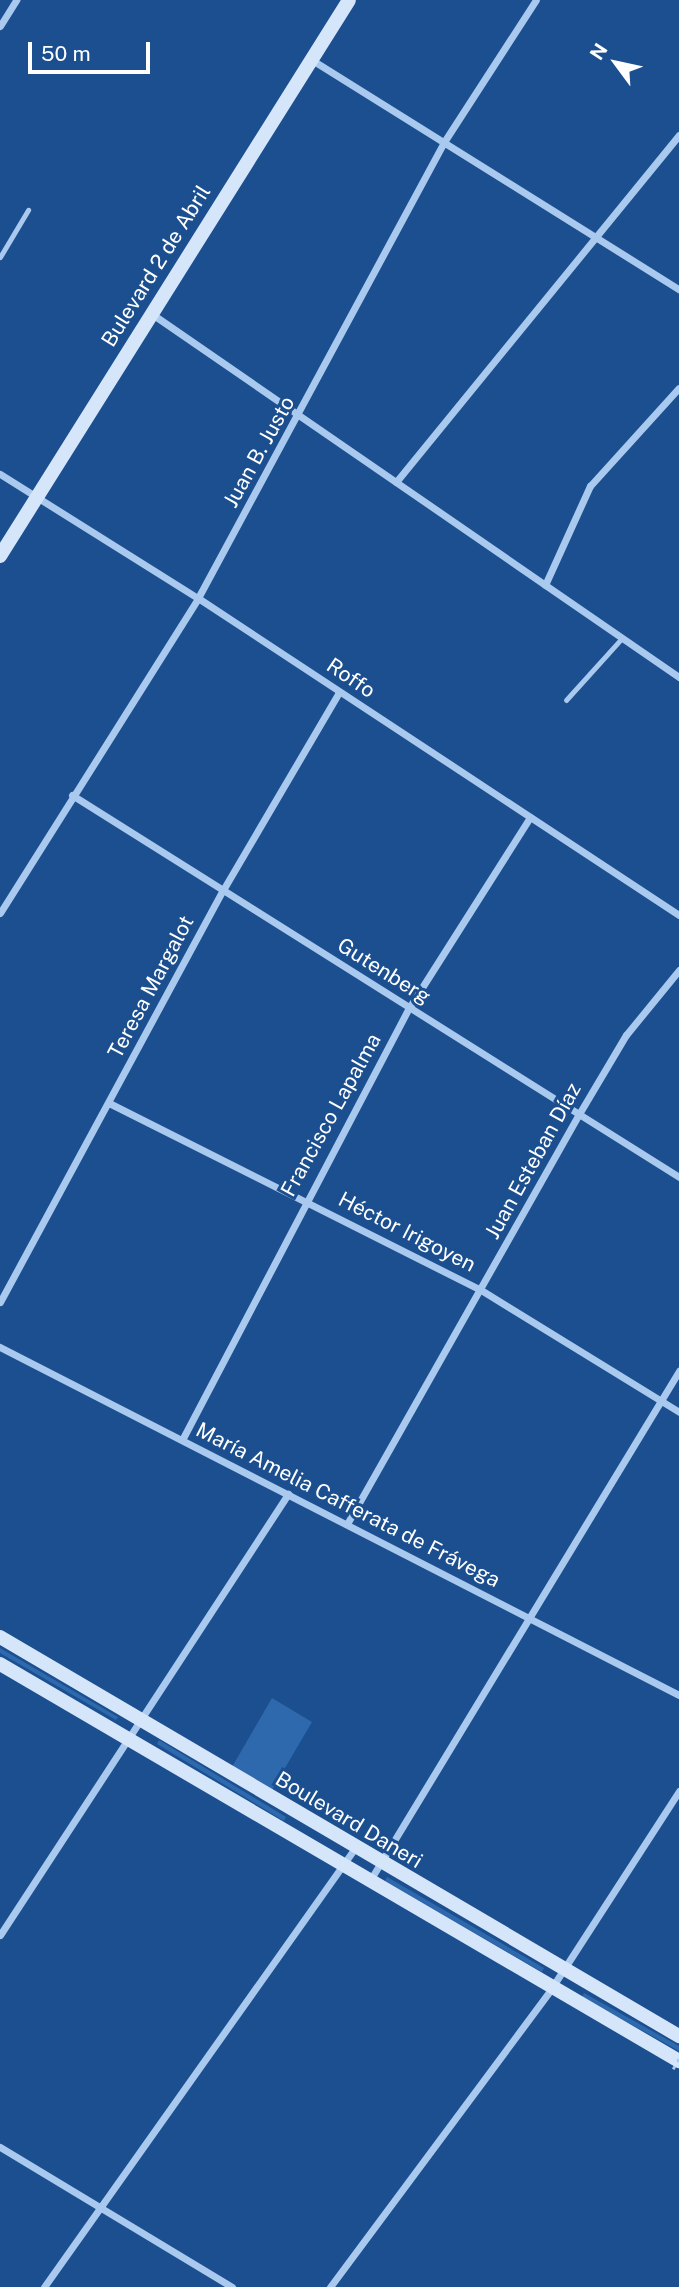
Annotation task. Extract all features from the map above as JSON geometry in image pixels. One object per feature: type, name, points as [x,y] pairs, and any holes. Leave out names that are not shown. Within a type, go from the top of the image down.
[{"type":"main road","name":"Bulevard 2 de Abril","points":[[0,555],[349,0]]},
{"type":"main road","name":"Boulevard Daneri","points":[[0,1637],[380,1864],[679,2036]]},
{"type":"main road","name":"Boulevard Daneri","points":[[0,1664],[341,1868],[677,2063]]},
{"type":"main road","points":[[288,1835],[300,1815]]},
{"type":"street","points":[[0,26],[16,0]]},
{"type":"street","name":"Juan B. Justo","points":[[0,913],[198,598],[301,412],[444,142],[536,0]]},
{"type":"street","points":[[311,60],[679,289]]},
{"type":"street","points":[[396,482],[593,235],[679,135]]},
{"type":"street","points":[[150,313],[301,412],[396,482],[679,677]]},
{"type":"street","points":[[545,585],[590,486],[679,388]]},
{"type":"street","name":"Roffo","points":[[0,474],[198,598],[679,915]]},
{"type":"street","name":"Teresa Margalot","points":[[0,1302],[223,890],[339,692]]},
{"type":"street","name":"Gutenberg","points":[[72,795],[679,1177]]},
{"type":"street","name":"Francisco Lapalma","points":[[182,1440],[305,1199],[409,1008],[530,817]]},
{"type":"street","name":"Juan Esteban Díaz","points":[[347,1524],[626,1035],[679,970]]},
{"type":"street","name":"Héctor Irigoyen","points":[[109,1103],[305,1199],[481,1290],[679,1412]]},
{"type":"street","name":"María Amelia Cafferata de Frávega","points":[[0,1348],[679,1695]]},
{"type":"street","points":[[368,1883],[679,1371]]},
{"type":"street","points":[[0,1935],[130,1740],[288,1494]]},
{"type":"street","points":[[330,2287],[551,1989],[679,1791]]},
{"type":"street","points":[[44,2287],[355,1848]]},
{"type":"street","points":[[0,2147],[100,2210],[232,2287]]},
{"type":"lane","points":[[0,257],[28,211]]},
{"type":"lane","points":[[566,700],[622,638]]},
{"type":"shaded area","points":[[0,1648],[118,1717],[116,1720],[0,1653]]},
{"type":"shaded area","points":[[272,1698],[312,1722],[272,1790],[232,1767]]},
{"type":"shaded area","points":[[159,1740],[286,1817],[284,1821],[157,1744]]},
{"type":"shaded area","points":[[387,1877],[544,1968],[542,1972],[385,1881]]},
{"type":"shaded area","points":[[584,1993],[679,2046],[679,2051],[582,1997]]}]
